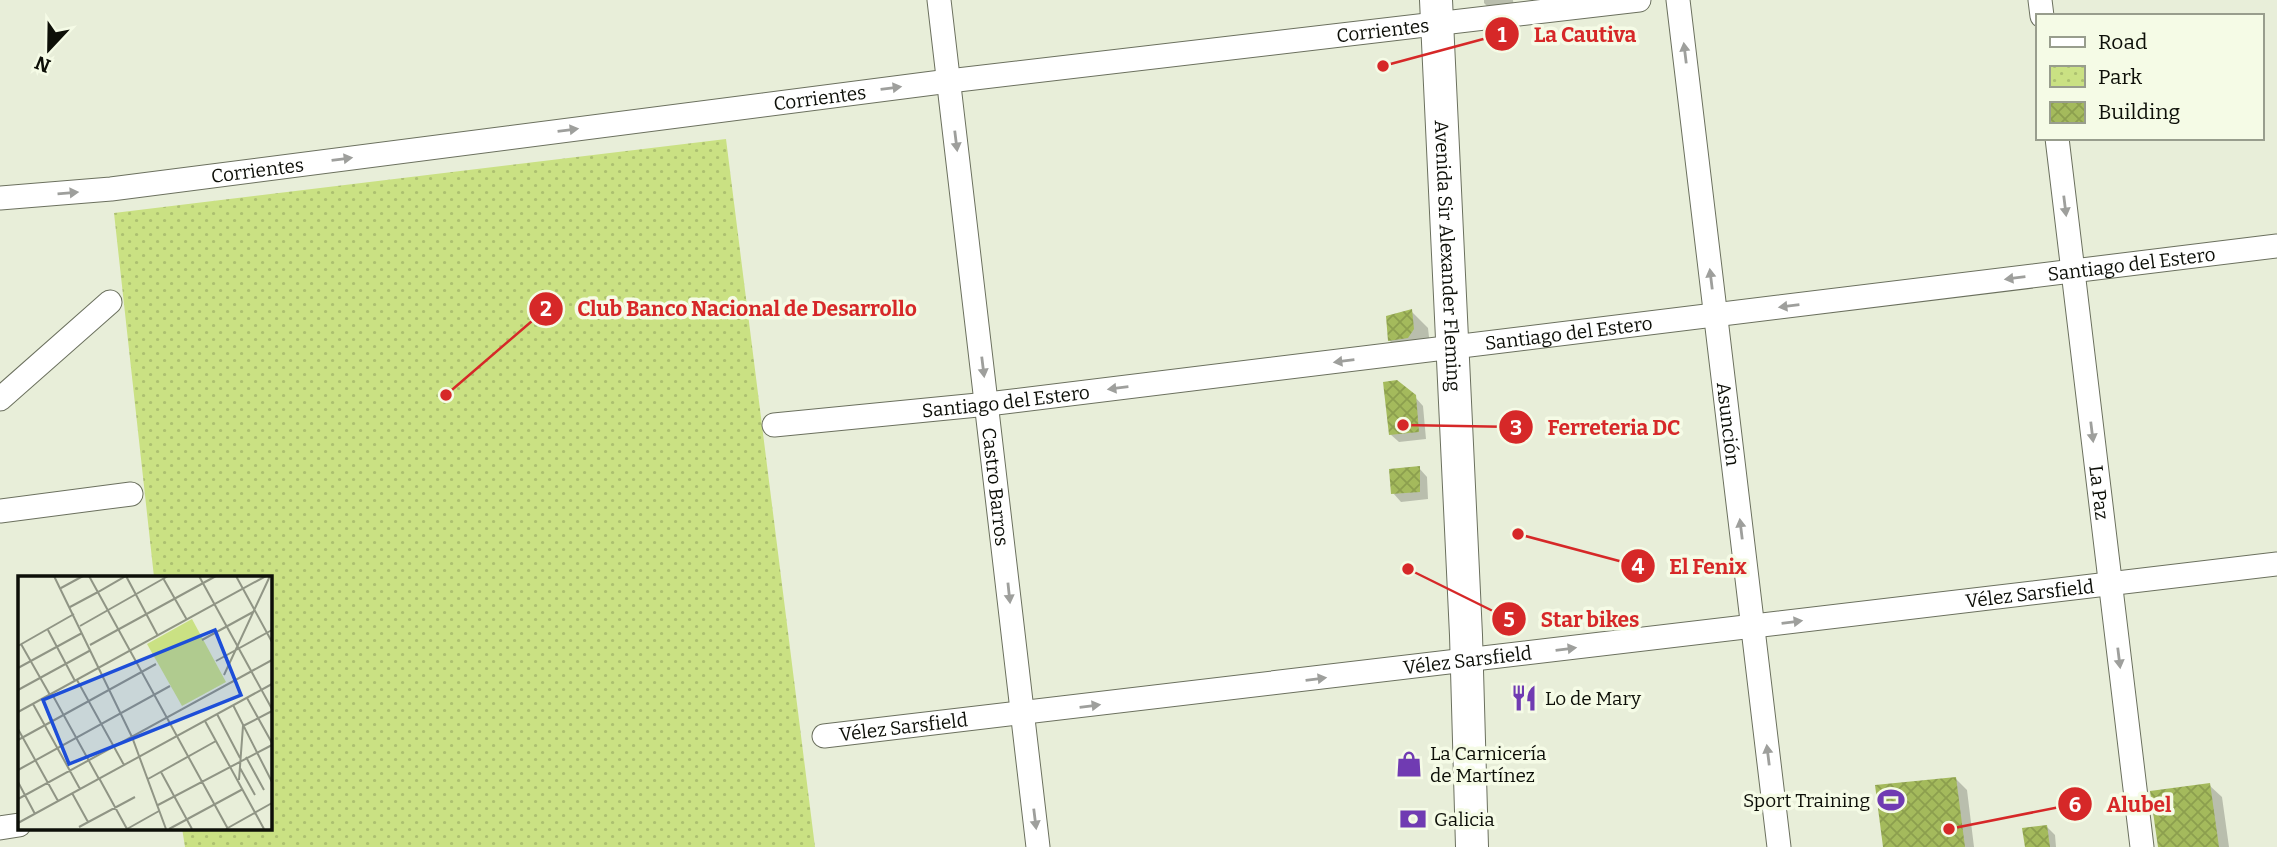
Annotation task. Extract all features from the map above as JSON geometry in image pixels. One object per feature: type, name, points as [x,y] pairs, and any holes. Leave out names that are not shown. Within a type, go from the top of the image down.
[{"type":"main road","name":"Avenida Sir Alexander Fleming","points":[[1437,12],[1472,847]]},
{"type":"street","name":"Castro Barros","points":[[939,0],[1038,847]]},
{"type":"street","name":"Corrientes","points":[[0,198],[122,188],[949,81],[1437,12],[1639,0]]},
{"type":"street","name":"Asunción","points":[[1678,0],[1779,847]]},
{"type":"street","name":"La Paz","points":[[2057,140],[2142,847]]},
{"type":"street","name":"Santiago del Estero","points":[[775,425],[988,404],[2277,246]]},
{"type":"street","points":[[0,399],[110,302]]},
{"type":"street","points":[[0,511],[131,494]]},
{"type":"street","name":"Vélez Sarsfield","points":[[824,736],[2277,565]]},
{"type":"street","points":[[0,828],[18,825]]},
{"type":"green space","points":[[726,139],[815,847],[185,847],[182,830],[271,830],[271,576],[154,576],[114,213]]},
{"type":"building","points":[[1412,309],[1414,329],[1408,338],[1388,341],[1386,316]]},
{"type":"building","points":[[1397,380],[1416,395],[1419,432],[1389,435],[1383,382]]},
{"type":"building","points":[[1420,466],[1420,492],[1391,494],[1389,469]]},
{"type":"building","points":[[1956,777],[1965,847],[1883,847],[1875,785]]},
{"type":"building","points":[[2210,783],[2219,847],[2158,847],[2150,791]]},
{"type":"building","points":[[2047,825],[2050,847],[2025,847],[2022,828]]},
{"type":"place","name":"La Cautiva","points":[[1383,66]]},
{"type":"place","name":"Club Banco Nacional de Desarrollo","points":[[446,395]]},
{"type":"place","name":"Ferreteria DC","points":[[1403,425]]},
{"type":"place","name":"El Fenix","points":[[1518,534]]},
{"type":"place","name":"Star bikes","points":[[1408,569]]},
{"type":"place","name":"Lo de Mary","points":[[1524,698]]},
{"type":"place","name":"La Carnicería de Martínez","points":[[1409,764]]},
{"type":"place","name":"Sport Training","points":[[1891,800]]},
{"type":"place","name":"Galicia","points":[[1413,819]]},
{"type":"place","name":"Alubel","points":[[1949,829]]}]
